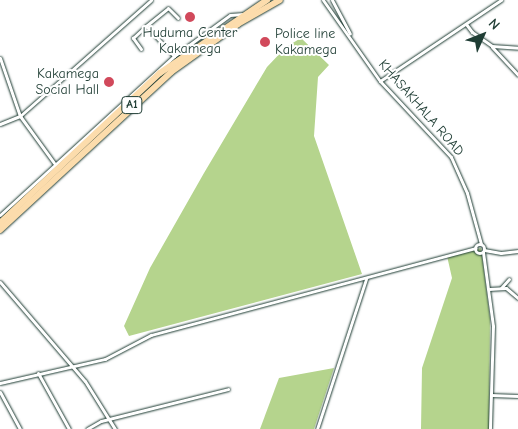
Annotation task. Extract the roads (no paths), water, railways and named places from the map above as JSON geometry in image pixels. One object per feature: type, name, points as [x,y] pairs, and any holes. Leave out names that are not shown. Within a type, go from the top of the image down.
[{"type":"highway","name":"A1","points":[[0,223],[160,73],[243,14],[267,0]]},
{"type":"highway","name":"A1","points":[[0,230],[171,72],[238,24],[280,0]]},
{"type":"street","points":[[0,124],[20,116],[151,0]]},
{"type":"street","points":[[323,0],[356,45]]},
{"type":"street","points":[[332,0],[356,45]]},
{"type":"street","points":[[380,82],[501,0]]},
{"type":"street","points":[[141,49],[133,38],[146,26],[168,8],[178,18]]},
{"type":"street","points":[[0,215],[76,142],[174,56],[230,15],[243,14]]},
{"type":"street","points":[[466,24],[472,32],[492,46],[518,75]]},
{"type":"street","points":[[146,26],[174,56]]},
{"type":"street","name":"KHASAKHALA ROAD","points":[[356,45],[380,82],[451,157],[462,178],[483,251]]},
{"type":"street","points":[[492,46],[518,48]]},
{"type":"street","points":[[0,58],[20,116],[54,163]]},
{"type":"street","points":[[76,142],[88,140]]},
{"type":"street","points":[[0,383],[38,372],[115,356],[151,336],[366,279],[476,248],[481,244]]},
{"type":"street","points":[[476,248],[483,251],[501,253],[518,251]]},
{"type":"street","points":[[483,251],[493,326],[490,429]]},
{"type":"street","points":[[317,429],[366,279]]},
{"type":"street","points":[[501,288],[509,279]]},
{"type":"street","points":[[0,282],[73,366],[115,429]]},
{"type":"street","points":[[489,289],[501,288],[518,298]]},
{"type":"street","points":[[38,372],[69,429]]},
{"type":"street","points":[[87,429],[109,420],[228,389]]},
{"type":"street","points":[[0,392],[20,429]]},
{"type":"street","points":[[491,395],[518,396]]},
{"type":"place","name":"Huduma Center Kakamega","points":[[190,17]]},
{"type":"place","name":"Police line Kakamega","points":[[265,42]]},
{"type":"place","name":"Kakamega Social Hall","points":[[109,82]]}]
